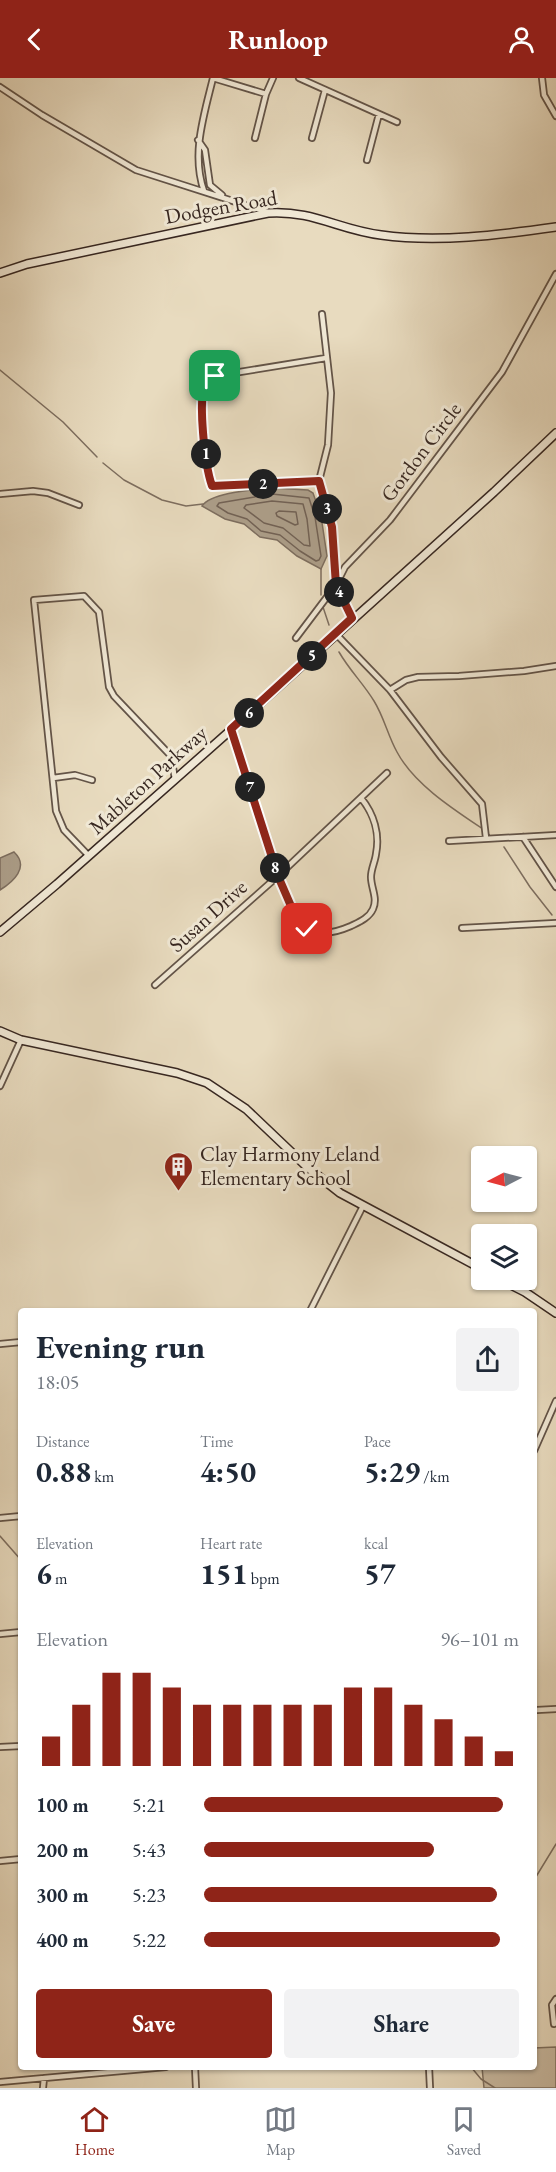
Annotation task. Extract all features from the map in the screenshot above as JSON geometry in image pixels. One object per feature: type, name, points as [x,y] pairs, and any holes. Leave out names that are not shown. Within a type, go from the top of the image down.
[{"type":"street","points":[[204,191],[198,140],[213,78],[266,94]]},
{"type":"street","points":[[255,138],[266,94],[273,78]]},
{"type":"street","points":[[299,78],[397,122]]},
{"type":"street","points":[[542,78],[544,95],[556,116]]},
{"type":"street","points":[[0,87],[42,115],[136,170],[268,213]]},
{"type":"street","points":[[312,138],[325,90]]},
{"type":"street","points":[[367,160],[379,114]]},
{"type":"street","points":[[198,140],[205,150],[210,184],[230,200]]},
{"type":"street","points":[[200,165],[207,165]]},
{"type":"street","points":[[204,191],[210,184]]},
{"type":"street","name":"Dodgen Road","points":[[0,273],[27,264],[268,213],[311,215],[371,234],[404,237],[483,236],[556,227]]},
{"type":"street","name":"Gordon Circle","points":[[296,638],[336,585],[345,567],[390,520],[502,372],[556,274]]},
{"type":"street","points":[[322,314],[331,393],[328,445],[319,481],[332,527],[336,585],[352,618]]},
{"type":"street","points":[[319,481],[212,486],[207,472],[203,397],[206,380],[215,376],[326,358]]},
{"type":"street","name":"Mableton Parkway","points":[[0,932],[231,729],[494,492],[556,433]]},
{"type":"street","points":[[0,494],[40,492],[80,505]]},
{"type":"street","points":[[88,856],[64,830],[57,818],[34,600],[84,596],[91,601],[99,612],[109,687],[114,696],[167,752],[173,761],[175,779]]},
{"type":"street","points":[[335,633],[390,690],[441,757],[482,804],[486,838]]},
{"type":"street","points":[[390,690],[406,680],[418,677],[524,671],[556,666]]},
{"type":"street","points":[[231,729],[278,876],[297,920],[307,929],[319,933],[338,931],[368,916],[372,911],[375,902],[371,878],[377,852],[376,834],[372,814],[361,798]]},
{"type":"street","name":"Susan Drive","points":[[155,985],[278,876],[387,773]]},
{"type":"street","points":[[53,778],[75,775],[92,780]]},
{"type":"street","points":[[450,841],[556,835]]},
{"type":"street","points":[[523,837],[556,887]]},
{"type":"street","points":[[462,928],[556,923]]},
{"type":"street","points":[[0,1031],[21,1040],[177,1073],[207,1083],[246,1109],[307,1167],[340,1193],[471,1263]]},
{"type":"street","points":[[0,1086],[21,1040]]},
{"type":"street","points":[[312,1308],[363,1206]]},
{"type":"street","points":[[521,1290],[556,1313]]},
{"type":"street","points":[[0,1344],[18,1342]]},
{"type":"street","points":[[537,1443],[556,1401]]},
{"type":"street","points":[[0,1518],[18,1516]]},
{"type":"street","points":[[0,1634],[18,1632]]},
{"type":"street","points":[[537,1710],[556,1709]]},
{"type":"street","points":[[0,1748],[18,1746]]},
{"type":"street","points":[[0,1861],[18,1859]]},
{"type":"street","points":[[554,2024],[552,2005],[556,1999]]},
{"type":"street","points":[[0,2082],[133,2070]]},
{"type":"street","points":[[195,2070],[196,2088]]},
{"type":"street","points":[[429,2070],[430,2088]]},
{"type":"street","points":[[43,2088],[44,2078]]},
{"type":"shaded area","points":[[556,2047],[556,2088],[484,2088],[482,2070],[537,2070],[537,2048]]},
{"type":"water","points":[[272,488],[308,490],[313,493],[321,516],[327,556],[321,569],[297,556],[277,540],[260,537],[244,524],[225,519],[202,506],[207,501],[224,495]]},
{"type":"water","points":[[14,852],[19,858],[20,869],[10,883],[0,890],[0,858]]},
{"type":"waterway","points":[[0,370],[63,422],[97,457]]},
{"type":"waterway","points":[[103,463],[124,480],[162,500],[186,506],[203,504]]},
{"type":"waterway","points":[[321,569],[321,595]]},
{"type":"waterway","points":[[323,607],[329,625]]},
{"type":"waterway","points":[[339,652],[381,713],[404,764],[435,795],[483,829]]},
{"type":"waterway","points":[[504,847],[530,887],[552,915]]},
{"type":"waterway","points":[[0,1536],[18,1557]]},
{"type":"waterway","points":[[537,1875],[556,1844]]},
{"type":"waterway","points":[[474,2070],[481,2079],[495,2088]]},
{"type":"place","name":"Clay Harmony Leland Elementary School","points":[[179,1192]]},
{"type":"route","points":[[215,376],[206,380],[203,385],[207,472],[212,486],[319,481],[332,527],[336,585],[352,618],[231,729],[278,876],[297,920],[307,929]]}]
